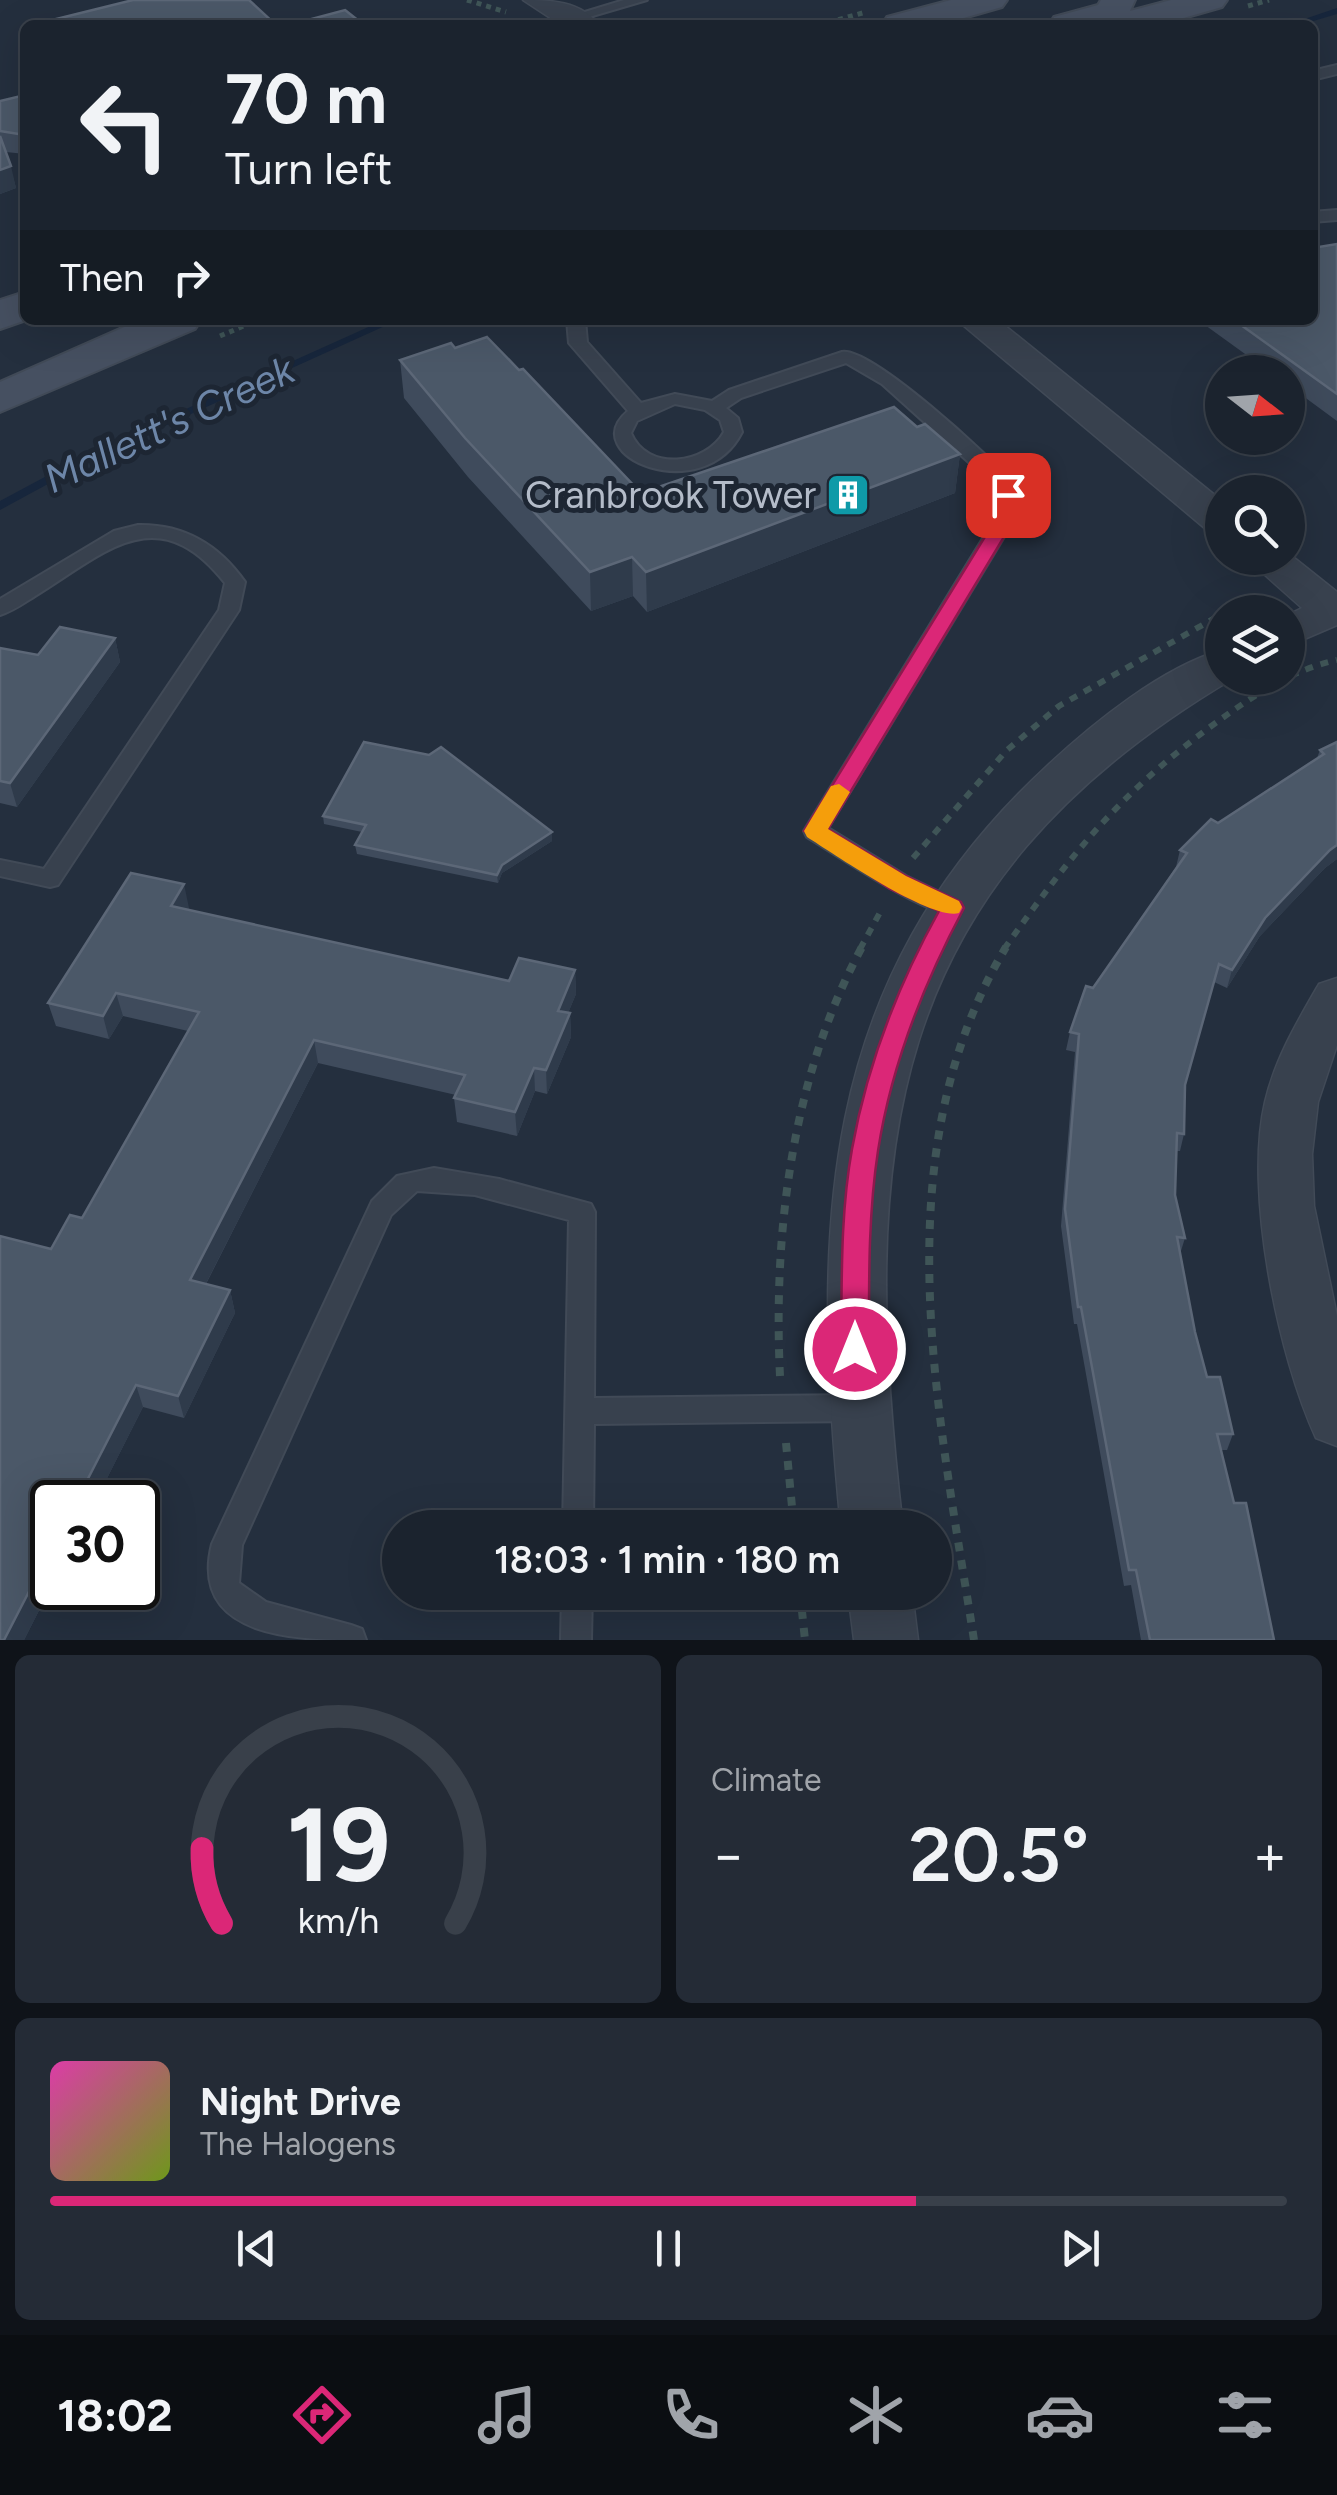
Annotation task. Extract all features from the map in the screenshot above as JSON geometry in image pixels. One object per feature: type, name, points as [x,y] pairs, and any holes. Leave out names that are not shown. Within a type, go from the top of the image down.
[{"type":"main road","points":[[918,20],[990,0]]},
{"type":"main road","points":[[1084,20],[1112,12],[1118,0]]},
{"type":"main road","points":[[1137,20],[1210,0]]},
{"type":"main road","points":[[0,400],[108,331],[147,325]]},
{"type":"street","points":[[538,0],[591,13]]},
{"type":"street","points":[[983,325],[1205,507]]},
{"type":"street","points":[[1262,577],[1323,619]]},
{"type":"street","points":[[870,1510],[859,1408],[856,1244],[865,1149],[895,1034],[920,968],[952,908],[1007,832],[1075,762],[1134,717],[1205,675]]},
{"type":"street","points":[[1337,998],[1302,1064],[1288,1118],[1282,1192],[1295,1269],[1337,1419]]},
{"type":"street","points":[[882,1610],[886,1640]]},
{"type":"lane","points":[[591,13],[640,0]]},
{"type":"lane","points":[[576,325],[578,343],[637,410]]},
{"type":"lane","points":[[715,407],[735,394],[848,356],[888,380],[1003,482],[1008,509],[1004,522],[815,831],[898,882],[952,908]]},
{"type":"lane","points":[[675,399],[715,407],[735,429],[732,442],[722,454],[682,465],[650,460],[628,446],[622,434],[626,421],[637,410],[675,399]]},
{"type":"lane","points":[[0,608],[121,535],[138,530],[170,531],[183,536],[234,582],[229,610],[50,879],[0,868]]},
{"type":"lane","points":[[351,1640],[240,1608],[227,1595],[221,1571],[227,1544],[381,1208],[394,1192],[417,1180],[450,1180],[582,1212],[578,1510]]},
{"type":"lane","points":[[580,1412],[859,1408]]},
{"type":"lane","points":[[576,1640],[577,1610]]},
{"type":"path","points":[[1243,595],[1262,577]]},
{"type":"path","points":[[974,1640],[939,1405],[926,1264],[933,1162],[948,1078],[974,1003],[1005,942],[1042,890],[1146,772],[1274,684],[1323,662],[1337,660]]},
{"type":"path","points":[[778,1358],[783,1222],[800,1116],[838,1002],[879,912]]},
{"type":"path","points":[[788,1469],[792,1510]]},
{"type":"path","points":[[802,1610],[805,1640]]},
{"type":"building","points":[[133,0],[249,0],[271,20],[52,20]]},
{"type":"building","points":[[345,10],[358,20],[308,20]]},
{"type":"building","points":[[20,96],[20,134],[0,131],[0,101]]},
{"type":"building","points":[[0,136],[11,166],[0,170]]},
{"type":"building","points":[[1337,244],[1337,394],[1305,371],[1305,355],[1283,355],[1241,325],[1318,325],[1318,246]]},
{"type":"building","points":[[487,337],[519,370],[523,369],[641,493],[894,407],[917,427],[925,424],[960,454],[646,572],[632,557],[590,572],[465,438],[400,360],[451,343],[455,348]]},
{"type":"building","points":[[60,627],[115,638],[10,783],[0,781],[0,648],[38,655]]},
{"type":"building","points":[[364,742],[429,755],[441,747],[552,832],[502,865],[497,875],[355,845],[366,825],[323,816]]},
{"type":"building","points":[[1337,742],[1337,845],[1265,918],[1232,970],[1219,964],[1185,1085],[1184,1134],[1177,1133],[1175,1195],[1185,1238],[1177,1237],[1195,1332],[1207,1377],[1220,1377],[1233,1434],[1217,1434],[1234,1503],[1246,1503],[1274,1640],[1150,1640],[1136,1570],[1129,1570],[1078,1307],[1065,1209],[1079,1034],[1070,1032],[1086,986],[1093,988],[1187,853],[1180,850],[1211,819],[1218,823]]},
{"type":"building","points":[[131,873],[184,884],[171,906],[509,981],[519,958],[575,970],[558,1011],[570,1013],[546,1070],[534,1068],[515,1112],[454,1098],[465,1075],[314,1040],[190,1280],[230,1290],[178,1396],[136,1385],[87,1480],[30,1480],[30,1590],[4,1640],[0,1640],[0,1236],[51,1249],[70,1215],[82,1218],[199,1012],[116,993],[103,1016],[48,1003]]},
{"type":"waterway","name":"Mallett's Creek","points":[[1307,20],[1337,11]]},
{"type":"waterway","name":"Mallett's Creek","points":[[0,506],[101,451],[382,325]]},
{"type":"slow traffic","points":[[839,792],[815,831],[898,882],[950,907]]},
{"type":"place","name":"Cranbrook Tower","points":[[848,495]]},
{"type":"route","points":[[855,1349],[856,1244],[865,1149],[878,1088],[920,968],[952,908],[898,882],[815,831],[1004,522],[1008,495]]}]
